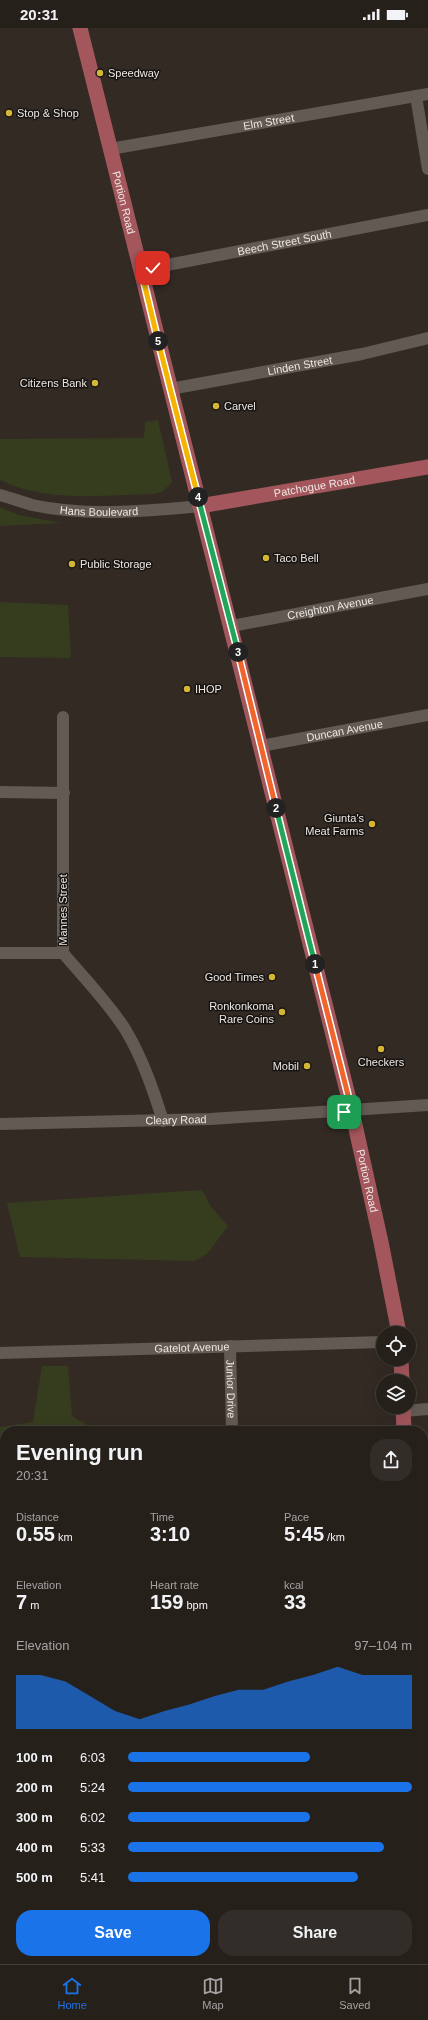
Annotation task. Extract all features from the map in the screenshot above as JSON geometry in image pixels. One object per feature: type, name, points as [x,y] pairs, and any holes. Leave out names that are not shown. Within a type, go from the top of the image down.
[{"type":"main road","name":"Portion Road","points":[[80,28],[170,389],[232,626],[352,1111],[380,1236],[398,1326]]},
{"type":"main road","name":"Patchogue Road","points":[[200,506],[428,468]]},
{"type":"main road","points":[[404,1414],[404,1426]]},
{"type":"street","name":"Elm Street","points":[[110,149],[428,94]]},
{"type":"street","points":[[416,96],[428,168]]},
{"type":"street","name":"Beech Street South","points":[[141,270],[428,215]]},
{"type":"street","name":"Linden Street","points":[[170,389],[362,354],[428,338]]},
{"type":"street","name":"Hans Boulevard","points":[[0,495],[33,505],[86,511],[136,512],[200,506]]},
{"type":"street","name":"Creighton Avenue","points":[[232,626],[428,589]]},
{"type":"street","name":"Duncan Avenue","points":[[261,746],[428,715]]},
{"type":"street","name":"Mannes Street","points":[[63,717],[63,953],[103,999],[125,1029],[149,1077],[162,1121]]},
{"type":"street","points":[[0,792],[64,793]]},
{"type":"street","points":[[0,953],[63,953]]},
{"type":"street","name":"Cleary Road","points":[[0,1124],[162,1121],[428,1106]]},
{"type":"street","name":"Gatelot Avenue","points":[[0,1353],[376,1342]]},
{"type":"street","name":"Junior Drive","points":[[230,1346],[232,1426]]},
{"type":"street","points":[[416,1409],[428,1409]]},
{"type":"green space","points":[[158,420],[172,482],[162,492],[153,494],[95,496],[56,495],[18,487],[0,480],[0,439],[144,438],[145,422]]},
{"type":"green space","points":[[0,507],[19,515],[61,523],[0,526]]},
{"type":"green space","points":[[0,602],[68,605],[71,658],[0,657]]},
{"type":"green space","points":[[202,1190],[211,1207],[228,1226],[207,1254],[194,1261],[20,1257],[7,1203]]},
{"type":"green space","points":[[42,1366],[68,1366],[72,1416],[89,1426],[7,1426],[33,1422]]},
{"type":"place","name":"Speedway","points":[[100,73]]},
{"type":"place","name":"Stop & Shop","points":[[9,113]]},
{"type":"place","name":"Citizens Bank","points":[[95,383]]},
{"type":"place","name":"Carvel","points":[[216,406]]},
{"type":"place","name":"Taco Bell","points":[[266,558]]},
{"type":"place","name":"Public Storage","points":[[72,564]]},
{"type":"place","name":"IHOP","points":[[187,689]]},
{"type":"place","name":"Giunta's Meat Farms","points":[[372,824]]},
{"type":"place","name":"Good Times","points":[[272,977]]},
{"type":"place","name":"Ronkonkoma Rare Coins","points":[[282,1012]]},
{"type":"place","name":"Checkers","points":[[381,1049]]},
{"type":"place","name":"Mobil","points":[[307,1066]]},
{"type":"route","points":[[153,268],[141,270],[232,626],[352,1111],[344,1112]]}]
